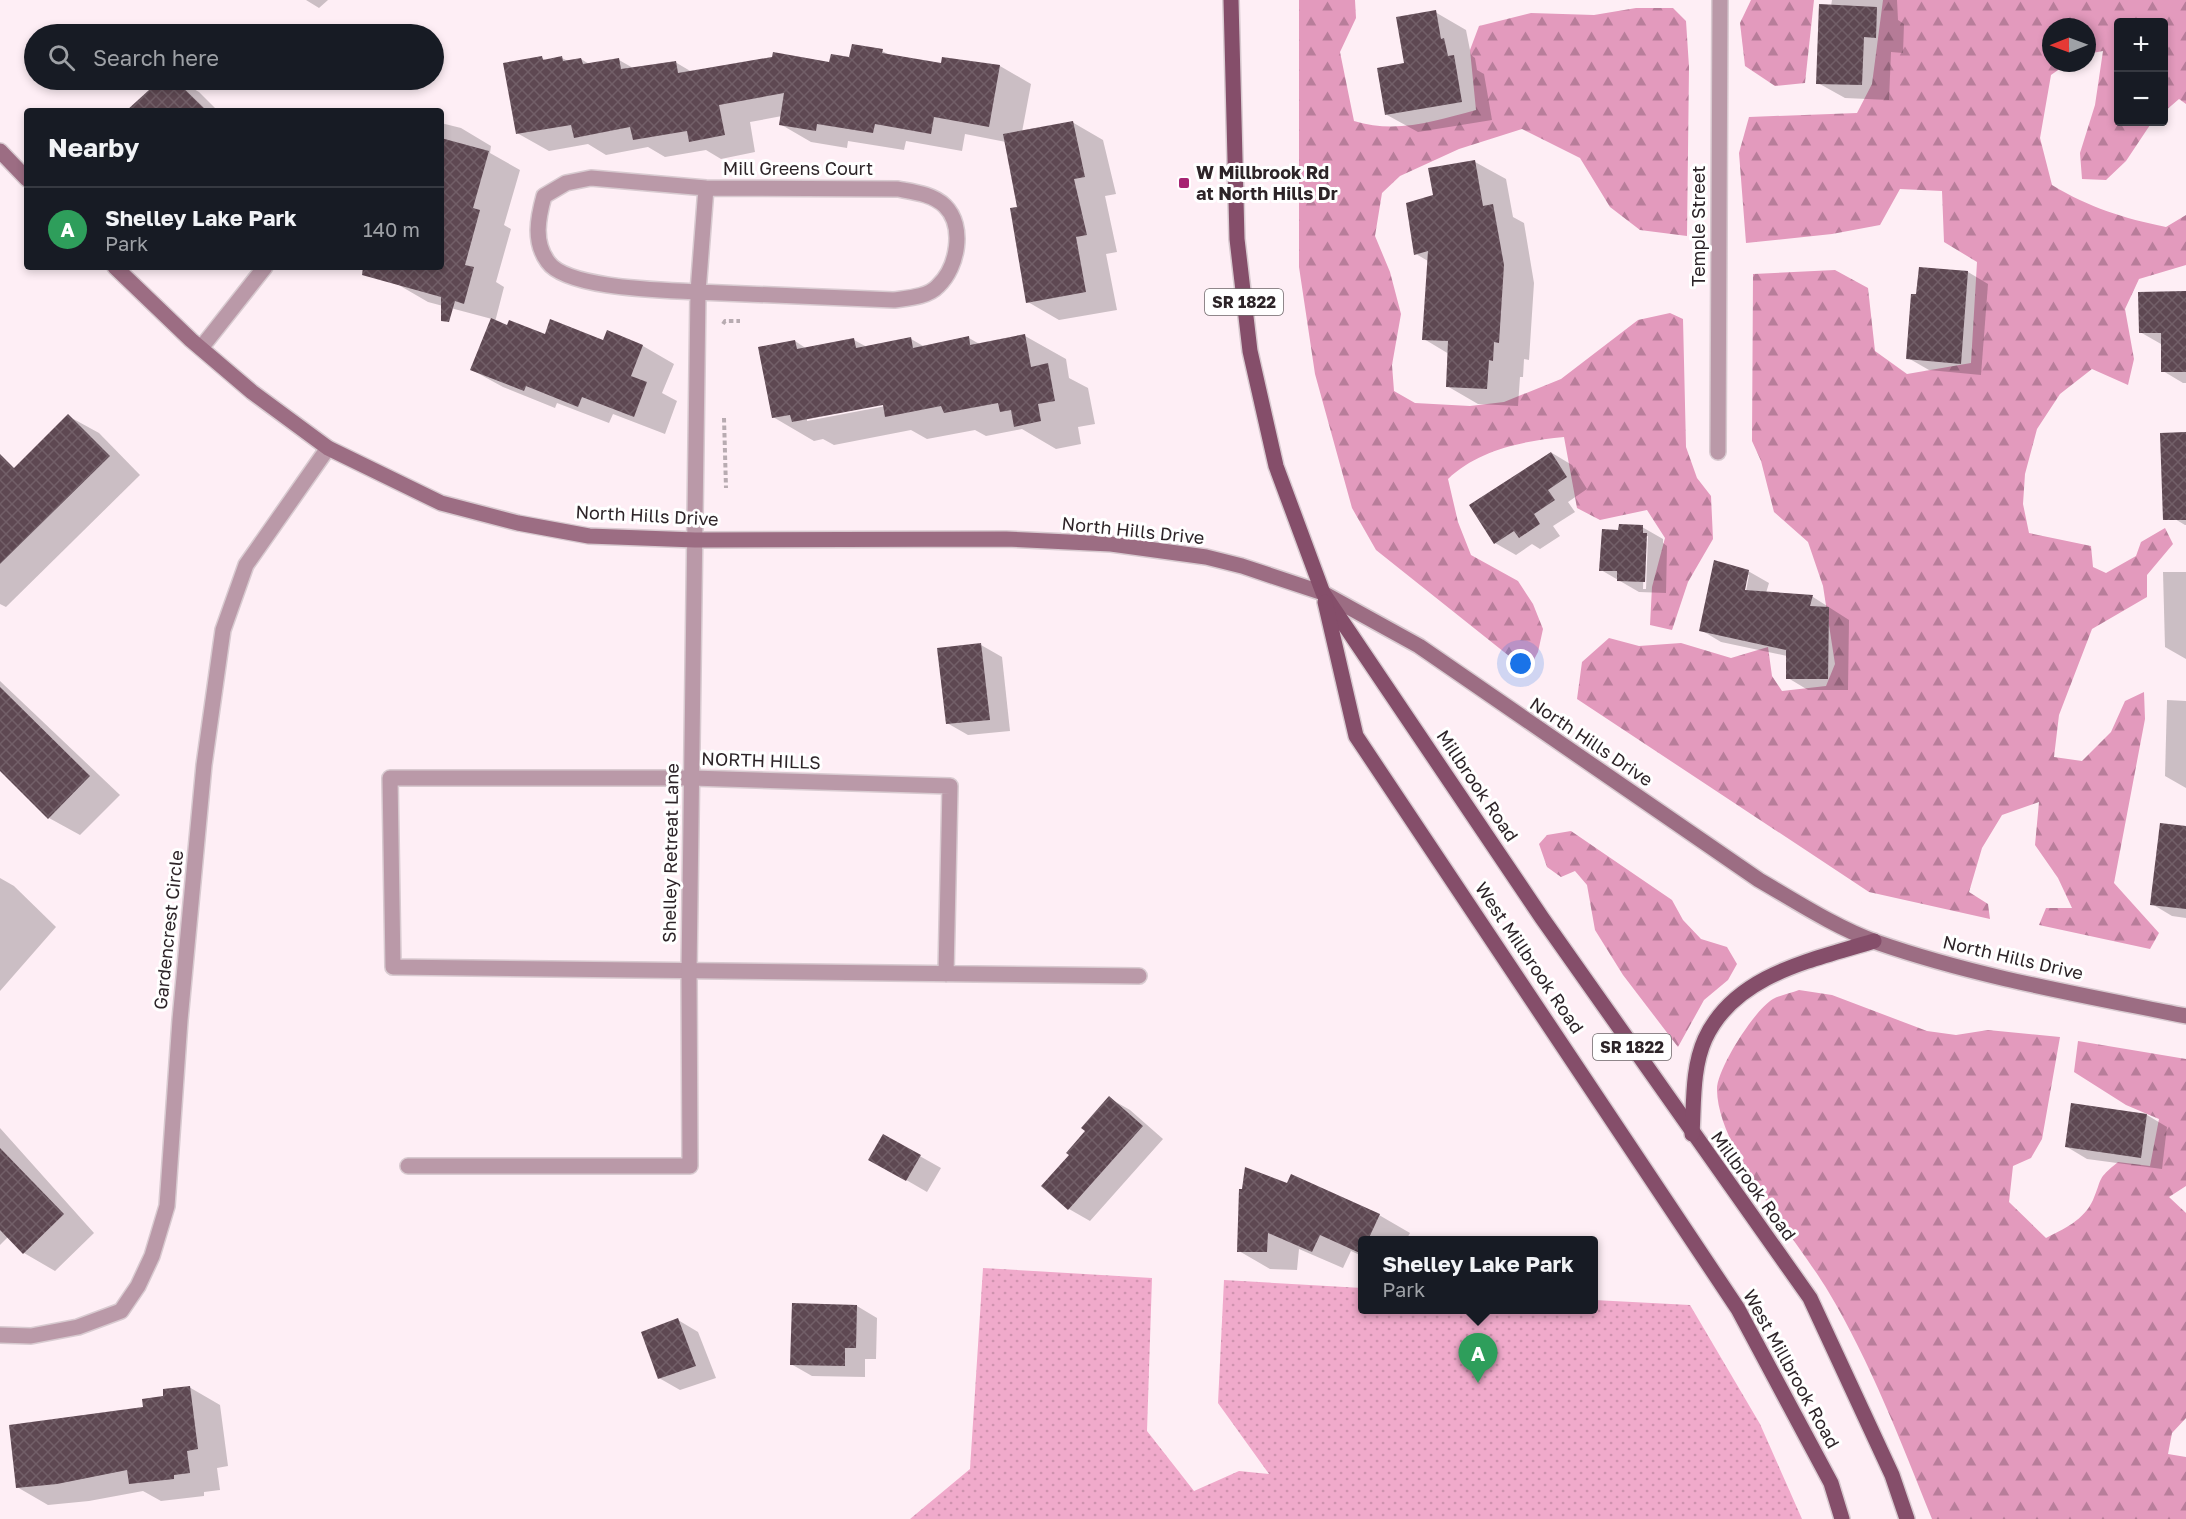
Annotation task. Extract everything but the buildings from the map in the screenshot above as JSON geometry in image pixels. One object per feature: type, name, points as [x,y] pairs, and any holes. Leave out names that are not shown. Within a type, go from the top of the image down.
[{"type":"main road","name":"Millbrook Road","points":[[1231,0],[1237,240],[1250,351],[1276,466],[1323,593],[1542,918],[1692,1134],[1810,1298],[1892,1475],[1907,1519]]},
{"type":"main road","points":[[0,151],[24,175]]},
{"type":"main road","name":"North Hills Drive","points":[[118,270],[201,348],[252,392],[327,448],[441,504],[589,536],[695,540],[1006,539],[1111,544],[1206,557],[1242,566],[1323,593],[1419,646],[1759,880],[1816,914],[1874,941],[1953,966],[2186,1016]]},
{"type":"main road","name":"West Millbrook Road","points":[[1323,593],[1356,736],[1738,1309],[1831,1483],[1842,1519]]},
{"type":"main road","points":[[1692,1134],[1698,1062],[1705,1038],[1730,1005],[1754,984],[1783,969],[1874,941]]},
{"type":"street","name":"Temple Street","points":[[1718,452],[1720,0]]},
{"type":"street","name":"Mill Greens Court","points":[[591,178],[706,188],[898,189],[925,194],[944,205],[957,223],[956,246],[949,269],[938,287],[917,297],[894,300],[698,292],[616,286],[572,277],[548,264],[539,245],[538,220],[544,196],[566,183],[591,178]]},
{"type":"street","points":[[695,540],[698,292],[706,188]]},
{"type":"street","points":[[201,348],[263,270]]},
{"type":"street","name":"Gardencrest Circle","points":[[0,1335],[31,1336],[78,1327],[121,1311],[138,1286],[152,1256],[167,1206],[180,1020],[203,777],[223,630],[246,565],[327,448]]},
{"type":"street","name":"Shelley Retreat Lane","points":[[408,1166],[690,1166],[689,972],[695,540]]},
{"type":"street","name":"NORTH HILLS","points":[[689,972],[393,967],[390,778],[692,778],[950,786],[946,974]]},
{"type":"street","points":[[689,972],[1139,976]]},
{"type":"path","points":[[698,318],[748,321]]},
{"type":"path","points":[[721,328],[725,321]]},
{"type":"path","points":[[723,408],[726,488]]},
{"type":"shaded area","points":[[983,1268],[1152,1278],[1147,1431],[1194,1491],[1239,1471],[1269,1474],[1218,1403],[1224,1280],[1358,1288],[1358,1314],[1598,1314],[1598,1300],[1690,1305],[1760,1424],[1802,1519],[910,1519],[970,1469]]},
{"type":"green space","points":[[1299,0],[1355,0],[1356,18],[1340,52],[1354,121],[1385,126],[1416,125],[1476,110],[1470,50],[1479,26],[1531,13],[1594,15],[1636,8],[1673,8],[1686,21],[1689,67],[1687,236],[1640,230],[1610,207],[1580,158],[1522,129],[1459,149],[1400,176],[1382,193],[1375,236],[1390,272],[1401,314],[1392,365],[1394,391],[1415,403],[1470,406],[1504,402],[1561,379],[1638,320],[1670,313],[1683,319],[1686,447],[1697,478],[1711,496],[1713,539],[1688,582],[1672,630],[1650,625],[1652,587],[1665,538],[1647,510],[1600,520],[1577,508],[1564,437],[1517,444],[1487,454],[1460,469],[1448,479],[1458,522],[1471,555],[1518,581],[1533,604],[1543,629],[1538,652],[1528,671],[1376,550],[1352,508],[1315,374],[1299,267]]},
{"type":"green space","points":[[1751,0],[1814,0],[1805,83],[1775,86],[1745,66],[1740,23]]},
{"type":"green space","points":[[1883,0],[2186,0],[2186,104],[2179,99],[2168,109],[2168,18],[2114,18],[2114,126],[2149,126],[2126,161],[2106,180],[2082,179],[2080,153],[2095,105],[2103,51],[2096,52],[2096,18],[2042,18],[2042,72],[2055,72],[2051,75],[2040,138],[2052,185],[2093,206],[2150,224],[2166,227],[2186,215],[2186,265],[2139,279],[2125,309],[2134,359],[2128,385],[2092,369],[2060,394],[2037,429],[2025,474],[2023,504],[2029,533],[2091,546],[2093,567],[2106,573],[2136,556],[2141,542],[2165,528],[2173,544],[2147,575],[2147,597],[2092,629],[2059,715],[2054,757],[2082,761],[2111,732],[2125,701],[2144,692],[2145,719],[2114,883],[2159,933],[2150,949],[2039,925],[2046,908],[2072,908],[2058,878],[2035,845],[2039,802],[2002,815],[1982,848],[1969,892],[1988,904],[1990,919],[1869,892],[1577,699],[1582,662],[1609,638],[1639,646],[1681,643],[1731,658],[1768,647],[1772,676],[1782,691],[1826,686],[1835,664],[1823,586],[1808,542],[1774,512],[1761,461],[1752,441],[1753,274],[1835,270],[1868,288],[1875,351],[1907,374],[1971,363],[1977,262],[1944,242],[1942,191],[1900,189],[1880,225],[1832,234],[1746,243],[1739,153],[1749,117],[1857,113],[1872,84]]},
{"type":"green space","points":[[1571,831],[1672,900],[1683,920],[1701,939],[1727,947],[1737,964],[1728,980],[1704,1000],[1678,1047],[1623,975],[1595,930],[1587,885],[1575,871],[1561,877],[1547,867],[1539,844],[1547,835]]},
{"type":"green space","points":[[1799,990],[1832,995],[1927,1031],[1956,1035],[1988,1030],[2060,1037],[2042,1139],[2031,1158],[2013,1166],[2009,1202],[2046,1238],[2073,1223],[2084,1213],[2093,1200],[2103,1176],[2118,1162],[2150,1166],[2159,1119],[2126,1105],[2074,1072],[2078,1041],[2186,1059],[2186,1186],[2169,1197],[2186,1213],[2186,1418],[2172,1433],[2168,1454],[2186,1457],[2186,1519],[1932,1519],[1884,1403],[1844,1318],[1744,1166],[1730,1139],[1721,1114],[1717,1090],[1718,1081],[1738,1041],[1765,1005],[1773,999]]},
{"type":"place","name":"W Millbrook Rd at North Hills Dr","points":[[1184,183]]},
{"type":"place","name":"Shelley Lake Park","points":[[1478,1383]]}]
